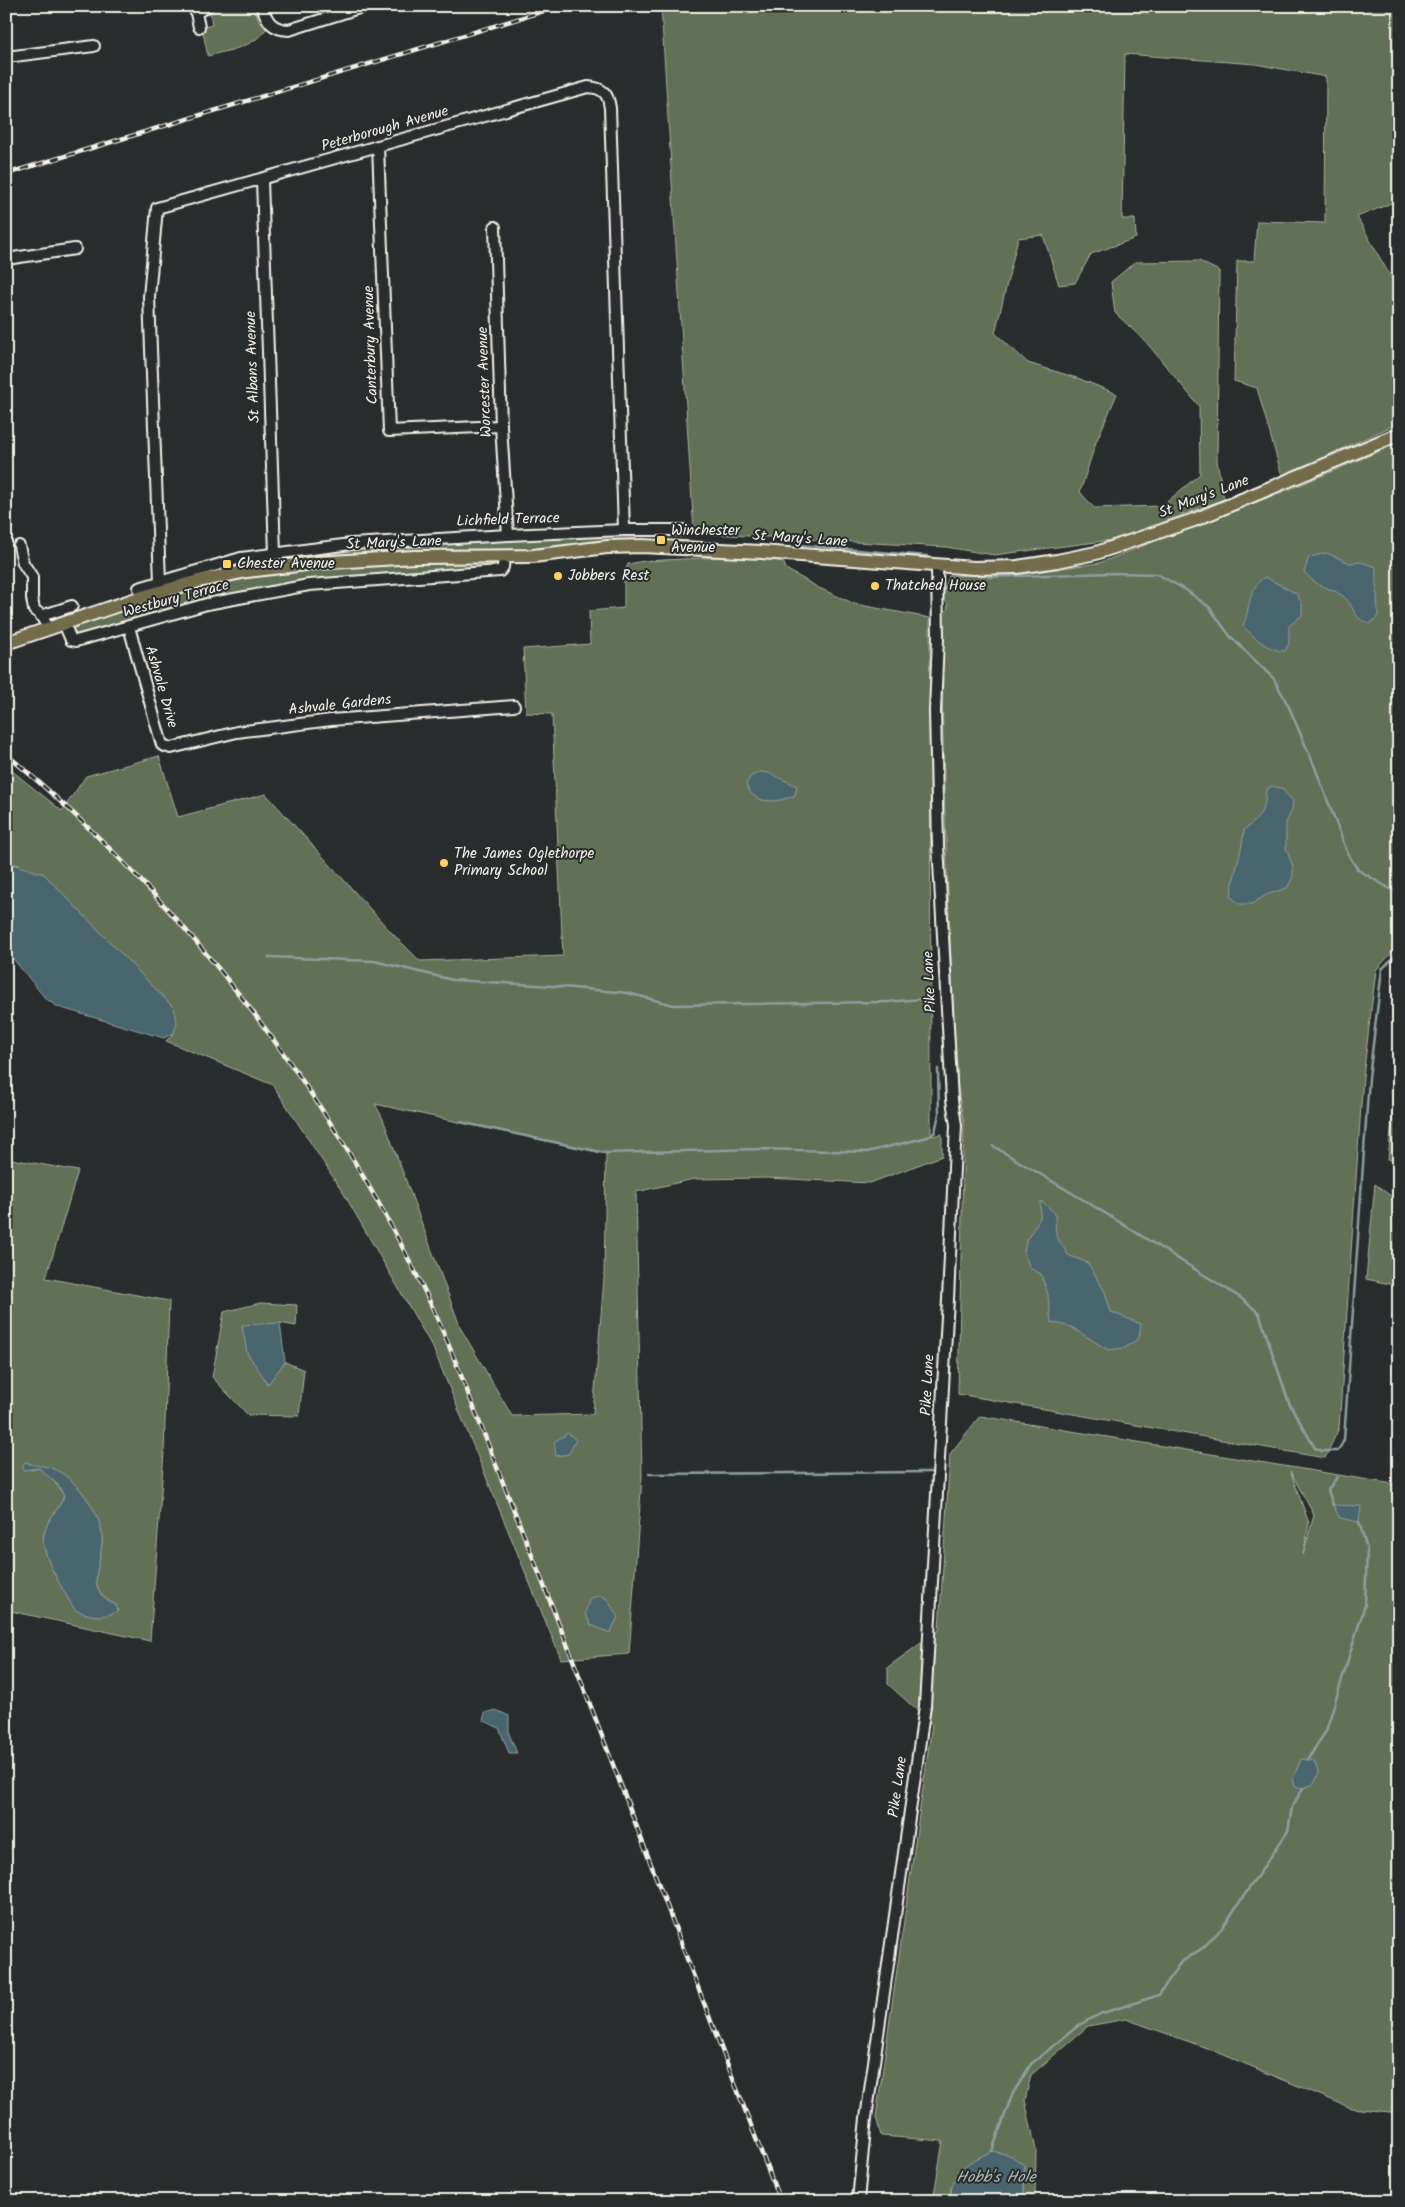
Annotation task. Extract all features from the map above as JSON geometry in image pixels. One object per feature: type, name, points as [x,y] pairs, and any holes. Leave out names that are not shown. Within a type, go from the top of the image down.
[{"type":"main road","name":"St Mary's Lane","points":[[6,643],[142,597],[199,580],[294,565],[416,558],[534,556],[607,547],[642,546],[761,552],[937,566],[1017,567],[1057,562],[1096,552],[1194,520],[1399,434]]},
{"type":"street","points":[[199,27],[196,13],[208,6]]},
{"type":"street","points":[[262,6],[269,24],[278,30],[289,30],[344,9],[365,6]]},
{"type":"street","points":[[6,56],[94,46]]},
{"type":"street","name":"Peterborough Avenue","points":[[160,582],[149,297],[157,208],[588,87],[598,87],[605,92],[609,99],[610,108],[624,530]]},
{"type":"street","name":"Canterbury Avenue","points":[[378,146],[389,431],[500,426]]},
{"type":"street","name":"St Albans Avenue","points":[[262,180],[274,552]]},
{"type":"street","name":"Worcester Avenue","points":[[495,227],[500,426],[508,535]]},
{"type":"street","points":[[6,259],[75,249]]},
{"type":"street","name":"Lichfield Terrace","points":[[142,597],[138,588],[217,564],[274,552],[399,541],[508,535],[624,530],[683,530]]},
{"type":"street","points":[[641,530],[642,546]]},
{"type":"street","points":[[19,546],[23,563],[32,578],[34,610],[41,616],[49,629]]},
{"type":"street","name":"Westbury Terrace","points":[[64,623],[72,640],[76,640],[129,627],[207,604],[309,585],[500,572],[503,568],[504,557]]},
{"type":"street","name":"Pike Lane","points":[[858,2201],[866,2118],[925,1706],[948,1299],[956,1125],[952,1100],[938,845],[935,711],[938,638],[937,566]]},
{"type":"street","points":[[41,616],[72,606]]},
{"type":"street","name":"Ashvale Drive","points":[[129,627],[162,745],[171,748]]},
{"type":"street","name":"Ashvale Gardens","points":[[171,748],[237,732],[331,720],[514,706]]},
{"type":"green space","points":[[218,6],[254,6],[259,21],[266,29],[261,35],[247,44],[208,56],[202,28],[212,25],[210,10]]},
{"type":"green space","points":[[661,6],[1399,6],[1399,200],[1357,217],[1399,292],[1399,423],[1282,476],[1257,388],[1234,381],[1237,261],[1254,261],[1257,221],[1325,223],[1326,77],[1255,64],[1125,54],[1122,219],[1135,219],[1136,238],[1091,254],[1075,283],[1059,285],[1043,235],[1018,238],[995,333],[1028,363],[1080,379],[1117,394],[1096,442],[1080,492],[1094,508],[1162,506],[1200,474],[1199,406],[1146,342],[1115,313],[1111,282],[1135,262],[1199,261],[1219,271],[1217,461],[1224,499],[1120,539],[994,555],[946,547],[694,533]]},
{"type":"green space","points":[[1399,443],[1399,945],[1376,970],[1363,1077],[1339,1428],[1325,1458],[958,1394],[964,1123],[958,1090],[944,792],[942,612],[947,610],[948,604],[942,598],[949,576],[1016,574],[1099,563],[1290,489]]},
{"type":"green space","points":[[599,536],[636,537],[635,540],[506,553],[327,557],[242,565],[242,562],[323,551]]},
{"type":"green space","points":[[742,556],[782,558],[786,569],[819,588],[855,604],[930,618],[931,1136],[942,1134],[942,1156],[870,1183],[767,1178],[694,1179],[636,1192],[642,1477],[629,1654],[561,1659],[433,1348],[344,1194],[273,1085],[166,1041],[174,1033],[19,865],[6,862],[6,766],[62,811],[86,776],[159,756],[178,817],[266,794],[390,931],[420,961],[563,956],[552,714],[526,713],[523,649],[590,644],[589,611],[624,608],[624,583],[622,579],[628,564],[644,561]],"holes":[[[375,1104],[606,1154],[604,1278],[593,1414],[512,1416],[461,1329],[383,1119]]]},
{"type":"green space","points":[[493,561],[495,564],[493,569],[307,583],[82,637],[75,635],[72,628],[75,622],[142,601],[187,588],[256,573],[334,565]]},
{"type":"green space","points":[[1399,1052],[1399,1163],[1388,1159]]},
{"type":"green space","points":[[6,1158],[78,1171],[46,1278],[169,1301],[164,1452],[150,1641],[6,1610]],"holes":[[[26,1462],[58,1475],[75,1484],[90,1503],[98,1519],[102,1535],[96,1578],[97,1586],[100,1593],[116,1605],[86,1614],[75,1609],[65,1593],[49,1562],[43,1542],[50,1520],[64,1496],[47,1474],[39,1468],[31,1470]]]},
{"type":"green space","points":[[1375,1184],[1395,1199],[1399,1207],[1399,1286],[1366,1279]]},
{"type":"green space","points":[[260,1303],[297,1305],[296,1326],[280,1323],[242,1326],[267,1384],[285,1362],[304,1370],[299,1416],[248,1415],[212,1377],[224,1312]]},
{"type":"green space","points":[[980,1416],[1399,1485],[1399,2113],[1351,2108],[1212,2050],[1126,2019],[1088,2026],[1031,2075],[1025,2100],[1036,2150],[1035,2201],[1024,2201],[1024,2165],[951,2187],[950,2201],[933,2201],[943,2141],[881,2136],[876,2117],[932,1724],[888,1684],[888,1667],[939,1630],[950,1454]],"holes":[[[1290,1471],[1314,1515],[1303,1555],[1309,1523]]]},
{"type":"water","points":[[1327,553],[1350,563],[1361,562],[1376,567],[1378,616],[1370,624],[1356,615],[1344,597],[1314,582],[1304,572],[1309,557]]},
{"type":"water","points":[[1265,577],[1297,594],[1302,604],[1302,615],[1289,626],[1289,643],[1285,651],[1267,646],[1243,626],[1252,593],[1259,581]]},
{"type":"water","points":[[761,772],[769,773],[797,786],[795,795],[774,801],[767,801],[754,796],[746,784],[751,776]]},
{"type":"water","points":[[1272,786],[1281,788],[1293,801],[1292,810],[1286,823],[1286,848],[1293,867],[1293,877],[1287,888],[1266,895],[1252,904],[1240,904],[1231,897],[1244,830],[1261,813],[1265,803],[1266,790]]},
{"type":"water","points":[[6,862],[44,874],[174,1008],[177,1022],[174,1033],[164,1038],[58,1007],[45,998],[6,950]]},
{"type":"water","points":[[1041,1201],[1055,1213],[1056,1235],[1068,1255],[1088,1263],[1105,1292],[1111,1312],[1141,1324],[1139,1338],[1125,1348],[1108,1350],[1071,1327],[1051,1322],[1048,1295],[1041,1274],[1030,1268],[1024,1253],[1026,1241],[1040,1218]]},
{"type":"water","points":[[280,1323],[285,1362],[268,1384],[247,1353],[242,1325]]},
{"type":"water","points":[[568,1433],[576,1440],[569,1454],[556,1456],[554,1442]]},
{"type":"water","points":[[26,1462],[48,1467],[62,1474],[74,1483],[90,1503],[98,1518],[102,1534],[96,1578],[97,1586],[100,1593],[106,1599],[116,1605],[118,1611],[112,1614],[96,1616],[75,1610],[54,1573],[43,1542],[48,1524],[64,1496],[58,1485],[39,1468],[23,1470],[23,1464]]},
{"type":"water","points":[[1333,1505],[1361,1506],[1359,1522],[1340,1518]]},
{"type":"water","points":[[602,1596],[607,1599],[618,1617],[610,1633],[591,1625],[585,1613],[590,1598]]},
{"type":"water","points":[[496,1710],[509,1716],[509,1734],[517,1753],[509,1753],[499,1728],[483,1720],[485,1713]]},
{"type":"water","points":[[1301,1759],[1314,1761],[1319,1773],[1314,1784],[1303,1788],[1295,1786],[1293,1779]]},
{"type":"water","name":"Hobb's Hole","points":[[992,2151],[1010,2155],[1024,2165],[1024,2201],[950,2201],[954,2181],[962,2168]]},
{"type":"waterway","points":[[788,535],[799,545],[927,556]]},
{"type":"waterway","points":[[988,577],[1111,573],[1157,574],[1186,590],[1209,607],[1230,636],[1274,679],[1288,705],[1314,765],[1348,854],[1358,870],[1399,894]]},
{"type":"waterway","points":[[993,1146],[1241,1298],[1259,1313],[1289,1403],[1315,1448],[1322,1451],[1338,1451],[1344,1440],[1369,1078],[1382,969],[1399,952]]},
{"type":"waterway","points":[[269,957],[374,961],[453,980],[628,993],[673,1005],[888,1002],[932,998]]},
{"type":"waterway","points":[[460,1122],[606,1153],[761,1149],[867,1152],[928,1137],[935,1132],[939,1114],[938,1069]]},
{"type":"waterway","points":[[649,1474],[935,1472]]},
{"type":"waterway","points":[[1333,1505],[1328,1490],[1337,1477]]},
{"type":"waterway","points":[[1308,1759],[1326,1731],[1365,1605],[1367,1549],[1359,1522]]},
{"type":"waterway","points":[[992,2151],[1012,2095],[1031,2064],[1079,2025],[1100,2014],[1159,1995],[1180,1963],[1204,1947],[1222,1928],[1288,1831],[1292,1807],[1303,1788]]},
{"type":"railway","points":[[6,174],[560,6]]},
{"type":"railway","points":[[6,754],[71,811],[133,872],[191,936],[246,1004],[297,1073],[345,1146],[388,1221],[428,1298],[446,1338],[569,1651],[780,2201]]},
{"type":"place","name":"Winchester Avenue","points":[[661,540]]},
{"type":"place","name":"Chester Avenue","points":[[227,564]]},
{"type":"place","name":"Jobbers Rest","points":[[558,576]]},
{"type":"place","name":"Thatched House","points":[[875,586]]},
{"type":"place","name":"The James Oglethorpe Primary School","points":[[444,863]]}]
